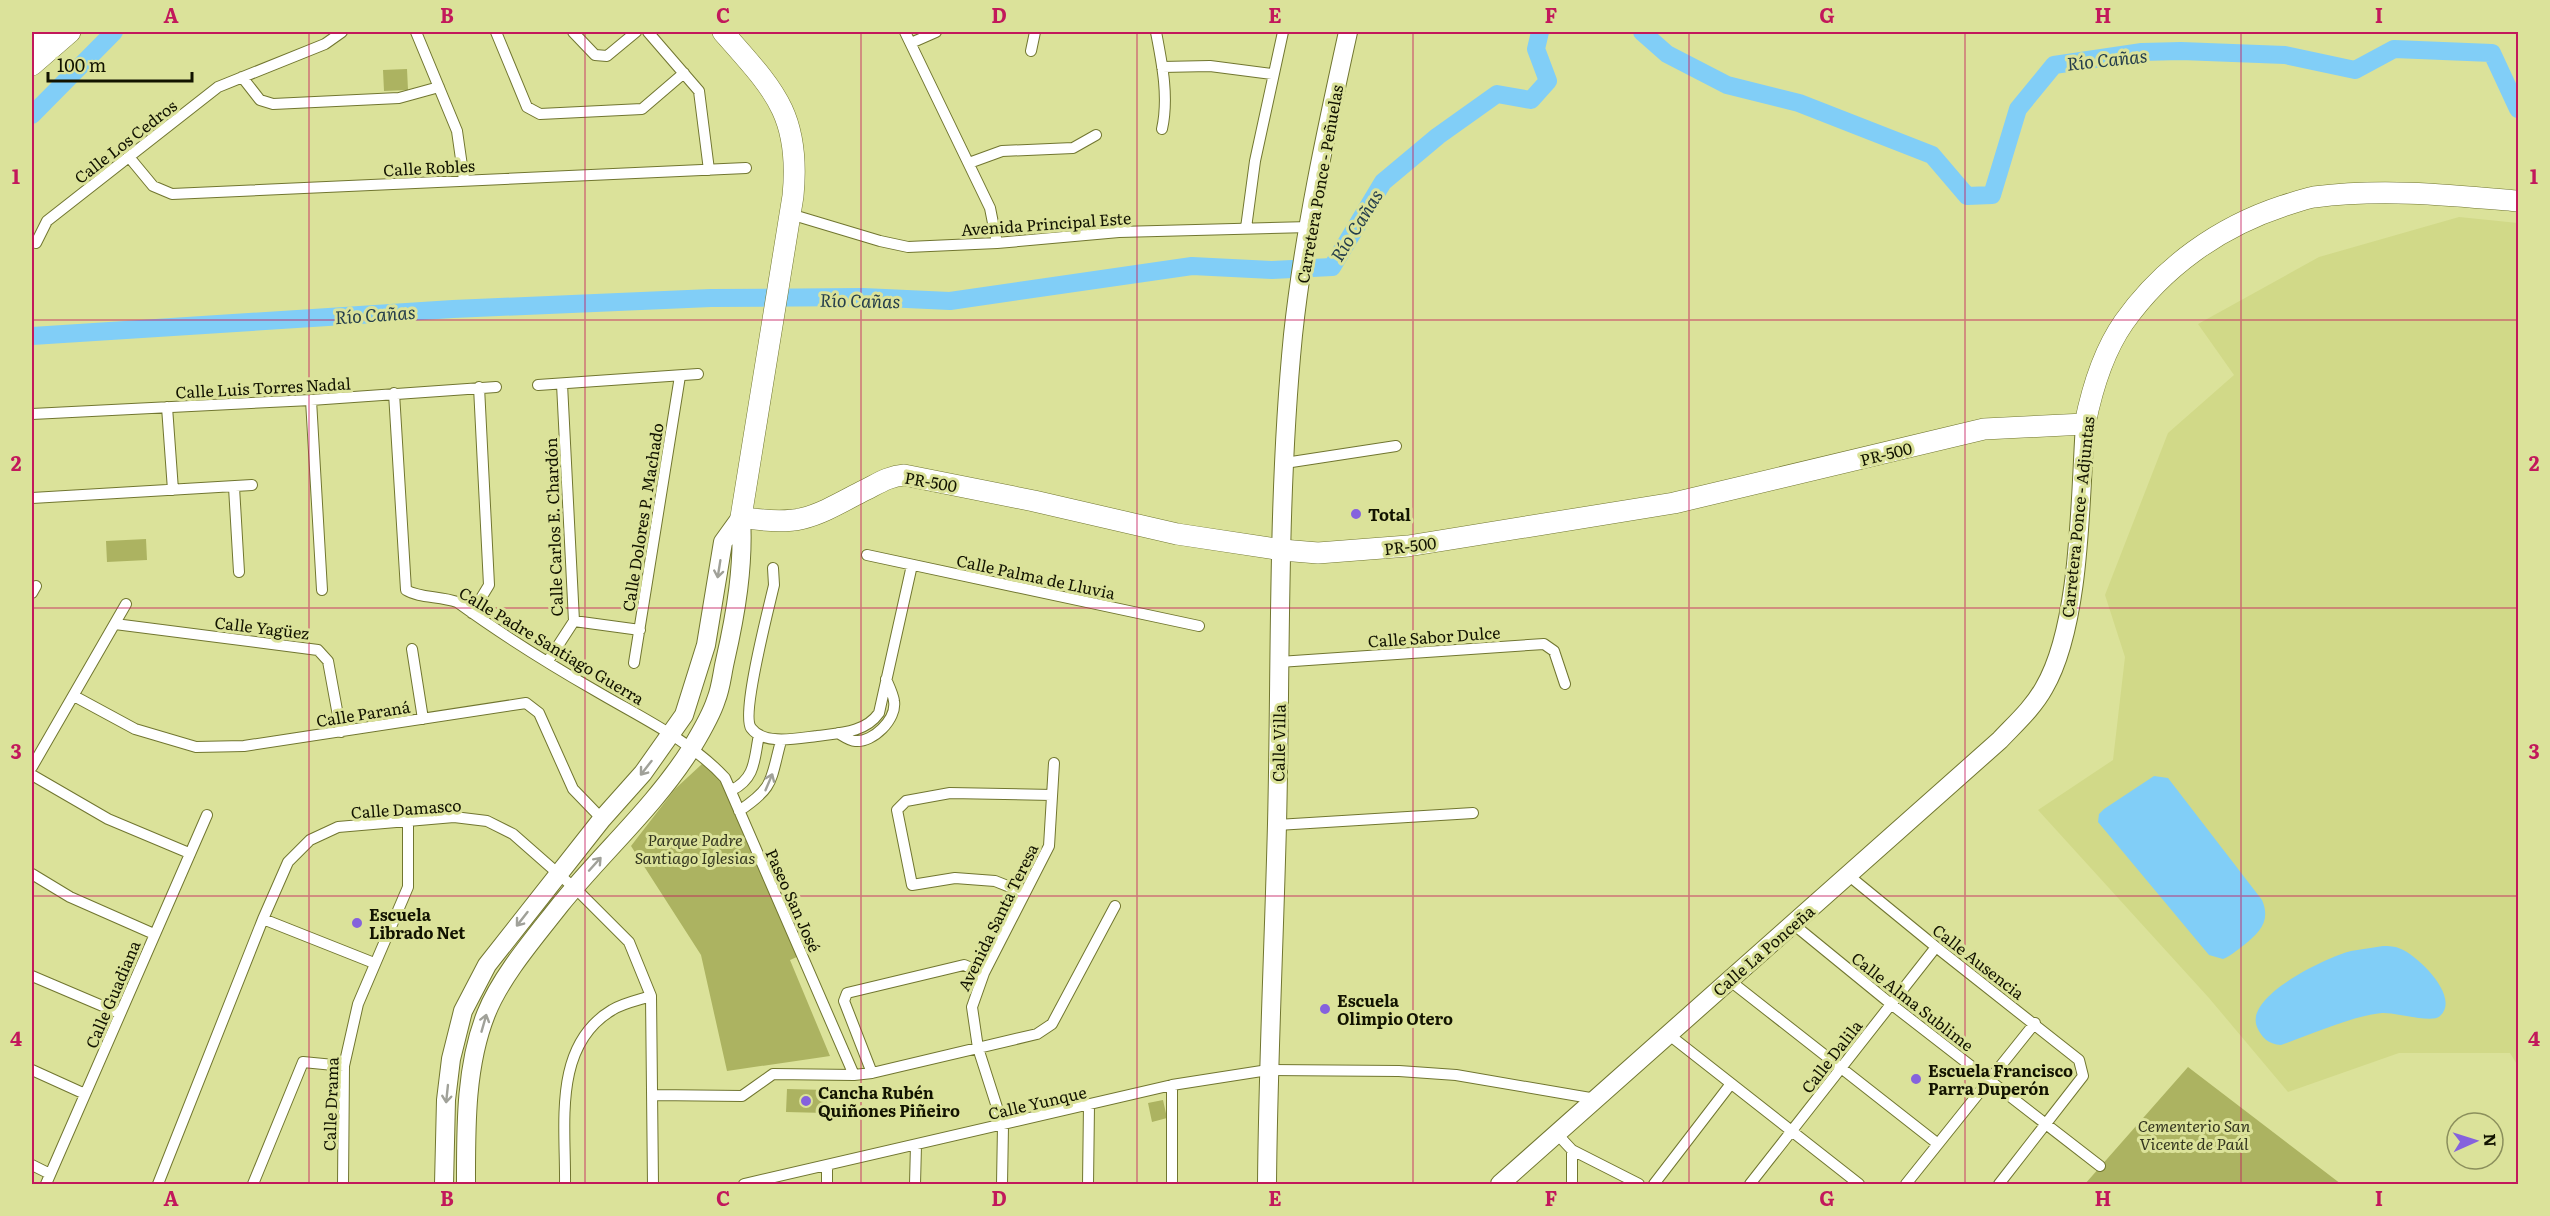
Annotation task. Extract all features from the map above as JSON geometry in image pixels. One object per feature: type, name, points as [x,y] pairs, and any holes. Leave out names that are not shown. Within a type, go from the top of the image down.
[{"type":"highway","points":[[32,42],[43,32]]},
{"type":"highway","points":[[32,65],[70,32]]},
{"type":"highway","points":[[723,32],[769,83],[786,115],[791,130],[794,157],[790,214],[741,517]]},
{"type":"highway","name":"Carretera Ponce - Adjuntas","points":[[2085,424],[2096,380],[2123,323],[2150,290],[2172,269],[2215,235],[2258,214],[2311,198],[2398,191],[2518,201]]},
{"type":"highway","name":"PR-500","points":[[741,517],[771,522],[798,521],[834,507],[885,479],[904,475],[1034,501],[1177,534],[1282,550],[1318,552],[1408,546],[1674,503],[1984,429],[2085,424]]},
{"type":"main road","name":"Carretera Ponce - Peñuelas","points":[[1298,301],[1321,151],[1348,32]]},
{"type":"main road","name":"Calle Villa","points":[[1267,1185],[1268,1070],[1277,825],[1285,463],[1293,335],[1298,301]]},
{"type":"main road","name":"Carretera Ponce - Adjuntas","points":[[2025,714],[2043,689],[2061,649],[2074,568],[2085,424]]},
{"type":"main road","points":[[444,1185],[451,1059],[463,1011],[487,965],[602,819],[643,773],[682,743],[702,699],[712,663],[716,636],[714,600],[723,542],[741,517]]},
{"type":"main road","points":[[466,1185],[466,1142],[472,1065],[486,1013],[520,955],[574,888],[634,820],[682,743],[716,701],[730,642],[741,574],[743,546],[741,517]]},
{"type":"main road","name":"Calle La Ponceña","points":[[1500,1185],[2000,740],[2025,714]]},
{"type":"street","name":"Calle Los Cedros","points":[[36,243],[47,221],[218,87],[325,44],[342,32]]},
{"type":"street","points":[[416,32],[457,131],[464,180]]},
{"type":"street","points":[[496,32],[527,107],[540,114],[642,109],[684,73]]},
{"type":"street","points":[[573,32],[595,56],[607,56],[636,32]]},
{"type":"street","points":[[648,32],[699,91],[709,170]]},
{"type":"street","points":[[905,32],[990,208],[997,243]]},
{"type":"street","points":[[911,43],[936,32]]},
{"type":"street","points":[[1032,51],[1035,32]]},
{"type":"street","points":[[1156,32],[1162,67],[1165,113],[1162,129]]},
{"type":"street","points":[[1246,228],[1255,160],[1283,32]]},
{"type":"street","points":[[1162,67],[1210,66],[1272,74]]},
{"type":"street","points":[[242,77],[260,100],[273,105],[399,98],[438,87]]},
{"type":"street","points":[[969,163],[1002,152],[1073,148],[1096,135]]},
{"type":"street","name":"Calle Robles","points":[[129,156],[153,186],[172,194],[746,168]]},
{"type":"street","name":"Avenida Principal Este","points":[[790,214],[908,247],[997,243],[1119,232],[1246,228],[1308,234]]},
{"type":"street","points":[[538,386],[698,374]]},
{"type":"street","name":"Calle Dolores P. Machado","points":[[634,663],[680,376]]},
{"type":"street","name":"Calle Carlos E. Chardón","points":[[548,661],[574,621],[562,384]]},
{"type":"street","points":[[472,613],[489,585],[479,387]]},
{"type":"street","name":"Calle Luis Torres Nadal","points":[[32,414],[311,400],[496,387]]},
{"type":"street","name":"Calle Padre Santiago Guerra","points":[[394,393],[406,590],[414,595],[440,596],[457,602],[682,743]]},
{"type":"street","points":[[311,400],[322,590]]},
{"type":"street","points":[[167,408],[173,490]]},
{"type":"street","points":[[1285,463],[1396,446]]},
{"type":"street","points":[[32,498],[252,485]]},
{"type":"street","points":[[234,487],[238,572]]},
{"type":"street","name":"Calle Palma de Lluvia","points":[[867,555],[1199,626]]},
{"type":"street","points":[[773,568],[774,585],[750,696],[748,718],[751,728],[759,735],[781,741],[856,730],[872,722],[879,713],[912,565]]},
{"type":"street","points":[[32,767],[126,603]]},
{"type":"street","points":[[574,621],[640,630]]},
{"type":"street","name":"Calle Yagüez","points":[[115,624],[318,650],[328,661],[340,732]]},
{"type":"street","name":"Calle Sabor Dulce","points":[[1280,662],[1544,644],[1554,651],[1565,684]]},
{"type":"street","points":[[412,649],[423,719]]},
{"type":"street","points":[[414,662],[426,660]]},
{"type":"street","name":"Calle Paraná","points":[[74,696],[135,729],[196,747],[244,746],[526,703],[539,713],[573,789],[602,819]]},
{"type":"street","points":[[732,790],[742,785],[751,776],[759,735]]},
{"type":"street","points":[[739,811],[759,798],[768,788],[781,741]]},
{"type":"street","name":"Paseo San José","points":[[682,743],[711,764],[725,778],[732,790],[739,811],[854,1075]]},
{"type":"street","name":"Avenida Santa Teresa","points":[[1002,1185],[1003,1126],[978,1048],[972,1006],[984,973],[1049,846],[1054,763]]},
{"type":"street","points":[[32,775],[108,819],[189,854]]},
{"type":"street","points":[[1025,893],[995,881],[956,878],[912,885],[897,810],[906,801],[950,793],[1052,795]]},
{"type":"street","points":[[1277,825],[1473,813]]},
{"type":"street","name":"Calle Guadiana","points":[[46,1185],[207,815]]},
{"type":"street","name":"Calle Damasco","points":[[158,1185],[263,919],[288,862],[310,840],[338,827],[454,817],[487,820],[513,834],[558,873],[629,942],[651,996],[654,1095],[653,1185]]},
{"type":"street","name":"Calle Drama","points":[[343,1185],[344,1066],[358,1004],[408,887],[408,821]]},
{"type":"street","points":[[32,874],[70,897],[154,934]]},
{"type":"street","name":"Calle Ausencia","points":[[1848,875],[2079,1059],[2083,1076],[2046,1123]]},
{"type":"street","points":[[654,1095],[742,1096],[773,1074],[854,1075],[873,1073],[1037,1034],[1052,1024],[1115,906]]},
{"type":"street","points":[[263,919],[374,963]]},
{"type":"street","name":"Calle Alma Sublime","points":[[1793,924],[1891,1004],[2100,1166]]},
{"type":"street","name":"Calle Dalila","points":[[1750,1185],[1936,947]]},
{"type":"street","points":[[873,1073],[844,1001],[848,993],[964,965],[984,973]]},
{"type":"street","points":[[32,976],[119,1013]]},
{"type":"street","points":[[1729,980],[1938,1144]]},
{"type":"street","points":[[565,1185],[566,1084],[573,1053],[586,1032],[612,1010],[651,996]]},
{"type":"street","points":[[1906,1185],[2035,1023]]},
{"type":"street","points":[[1668,1034],[1859,1185]]},
{"type":"street","points":[[253,1185],[303,1062],[344,1066]]},
{"type":"street","points":[[32,1070],[85,1094]]},
{"type":"street","name":"Calle Yunque","points":[[744,1185],[1173,1085],[1268,1070],[1399,1071],[1456,1075],[1596,1100]]},
{"type":"street","points":[[1172,1185],[1173,1085]]},
{"type":"street","points":[[1654,1185],[1730,1085]]},
{"type":"street","points":[[1088,1185],[1089,1106]]},
{"type":"street","points":[[1999,1185],[2046,1123]]},
{"type":"street","points":[[1558,1135],[1572,1150],[1639,1185]]},
{"type":"street","points":[[915,1185],[916,1145]]},
{"type":"street","points":[[1572,1150],[1572,1185]]},
{"type":"street","points":[[32,1165],[50,1174]]},
{"type":"street","points":[[827,1166],[827,1185]]},
{"type":"shaded area","points":[[2459,217],[2518,223],[2518,1066],[2510,1053],[2399,1053],[2288,1092],[2209,998],[2038,810],[2113,760],[2125,657],[2105,595],[2168,433],[2234,375],[2198,324],[2319,257]]},
{"type":"green space","points":[[407,69],[408,90],[384,91],[383,70]]},
{"type":"green space","points":[[146,539],[147,560],[107,562],[106,541]]},
{"type":"green space","name":"Parque Padre Santiago Iglesias","points":[[702,764],[710,766],[723,779],[799,956],[790,960],[830,1056],[727,1071],[701,955],[631,846],[675,789]]},
{"type":"green space","name":"Cementerio San Vicente de Paúl","points":[[2188,1067],[2341,1184],[2085,1184]]},
{"type":"green space","name":"Cancha Rubén Quiñones Piñeiro","points":[[787,1089],[827,1090],[826,1113],[786,1112]]},
{"type":"green space","points":[[1163,1100],[1167,1118],[1152,1122],[1148,1103]]},
{"type":"water","points":[[2154,776],[2168,778],[2262,900],[2265,914],[2259,931],[2244,945],[2223,959],[2209,955],[2098,822],[2099,814],[2104,809]]},
{"type":"water","points":[[2383,946],[2396,947],[2408,953],[2435,978],[2445,999],[2445,1008],[2440,1016],[2430,1019],[2388,1013],[2371,1015],[2281,1045],[2269,1042],[2261,1034],[2257,1027],[2256,1015],[2263,1003],[2290,980],[2340,955]]},
{"type":"waterway","points":[[32,115],[114,32]]},
{"type":"waterway","name":"Río Cañas","points":[[32,336],[453,309],[711,298],[863,297],[950,301],[1192,266],[1272,270],[1332,267],[1383,182],[1438,136],[1497,94],[1531,100],[1548,81],[1536,49],[1540,32]]},
{"type":"waterway","name":"Río Cañas","points":[[1642,32],[1667,54],[1727,85],[1799,103],[1932,155],[1967,196],[1992,195],[2018,109],[2054,65],[2142,52],[2181,51],[2285,55],[2355,70],[2394,49],[2492,53],[2518,109]]},
{"type":"place","name":"Total","points":[[1356,514]]},
{"type":"place","name":"Escuela Librado Net","points":[[357,923]]},
{"type":"place","name":"Escuela Olimpio Otero","points":[[1325,1009]]},
{"type":"place","name":"Escuela Francisco Parra Duperón","points":[[1916,1079]]},
{"type":"place","name":"Cancha Rubén Quiñones Piñeiro","points":[[806,1101]]}]
